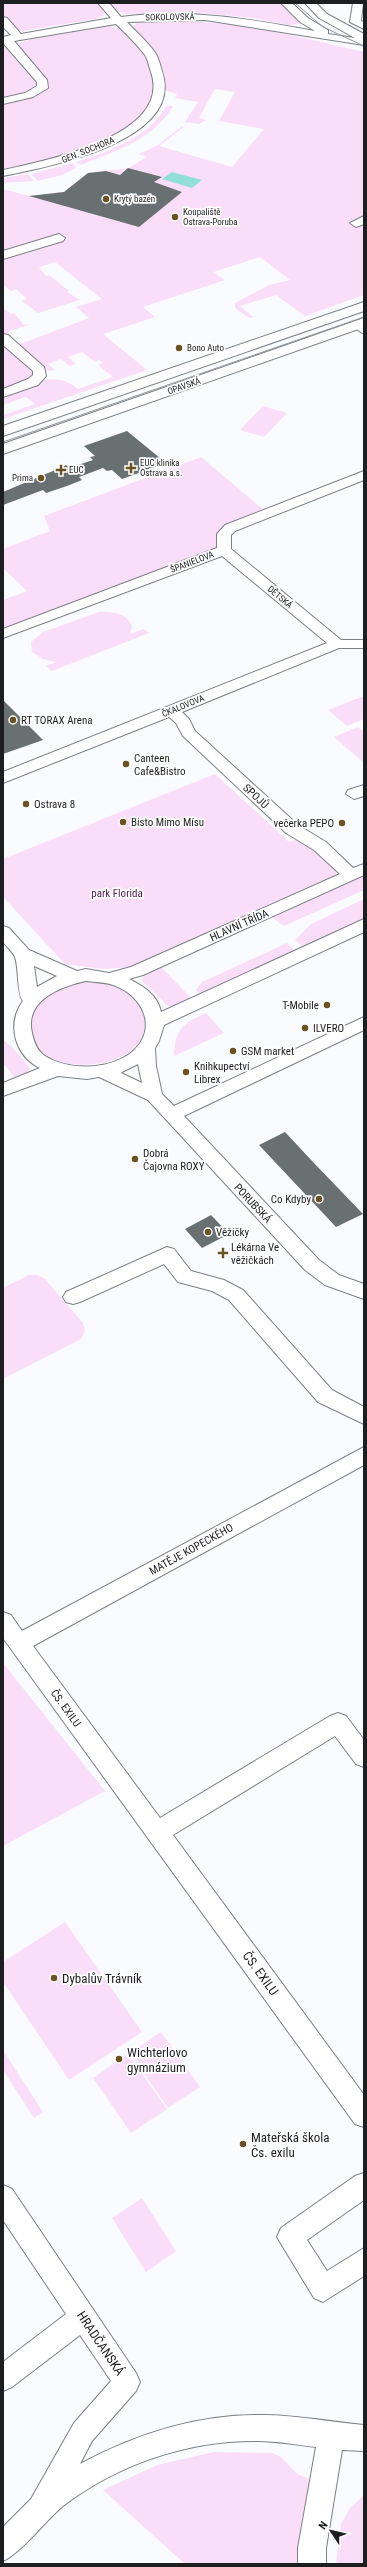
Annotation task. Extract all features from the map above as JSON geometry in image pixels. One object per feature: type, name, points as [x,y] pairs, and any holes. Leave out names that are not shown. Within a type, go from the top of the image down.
[{"type":"main road","name":"OPAVSKÁ","points":[[3,431],[364,306]]},
{"type":"main road","name":"OPAVSKÁ","points":[[3,449],[361,326]]},
{"type":"street","name":"GEN. SOCHORA","points":[[3,173],[55,163],[93,150],[121,137],[143,121],[158,99],[162,84],[157,65],[151,55],[103,3]]},
{"type":"street","points":[[286,3],[304,20],[337,38],[364,49]]},
{"type":"street","points":[[310,3],[330,20],[364,38]]},
{"type":"street","points":[[358,3],[360,24]]},
{"type":"street","name":"SOKOLOVSKÁ","points":[[4,39],[119,20],[167,16],[212,18],[364,42]]},
{"type":"street","points":[[3,20],[18,37]]},
{"type":"street","points":[[330,20],[337,38]]},
{"type":"street","points":[[3,101],[29,95],[42,88],[43,82],[4,39]]},
{"type":"street","points":[[3,255],[59,238]]},
{"type":"street","points":[[3,338],[39,370],[40,376],[33,382],[3,393]]},
{"type":"street","name":"ŠPANIELOVA","points":[[3,634],[224,550],[224,534],[230,528],[364,475]]},
{"type":"street","name":"DĚTSKÁ","points":[[224,550],[337,644]]},
{"type":"street","name":"ČKALOVOVA","points":[[3,778],[337,644],[364,644]]},
{"type":"street","name":"SPOJŮ","points":[[168,711],[179,716],[185,722],[188,733],[292,829],[320,846],[357,872]]},
{"type":"street","name":"HLAVNÍ TŘÍDA","points":[[112,978],[137,971],[357,872]]},
{"type":"street","points":[[157,1021],[364,925]]},
{"type":"street","points":[[3,932],[23,954],[72,976]]},
{"type":"street","points":[[23,954],[28,976],[28,997]]},
{"type":"street","points":[[72,976],[112,978],[124,982],[144,994],[151,1002],[157,1021],[152,1040],[146,1048],[127,1063],[101,1071],[73,1072],[60,1069],[37,1059],[28,1052],[18,1034],[10,1028],[28,997],[48,984],[72,976]]},
{"type":"street","points":[[171,1115],[364,1023]]},
{"type":"street","name":"PORUBSKÁ","points":[[146,1048],[147,1066],[154,1096]]},
{"type":"street","points":[[3,1090],[34,1076],[60,1069]]},
{"type":"street","name":"PORUBSKÁ","points":[[101,1071],[154,1096],[312,1265],[332,1280],[364,1292]]},
{"type":"street","points":[[73,1297],[167,1254],[185,1277],[217,1285],[236,1295],[325,1396],[364,1416]]},
{"type":"street","name":"MATĚJE KOPECKÉHO","points":[[19,1643],[364,1455]]},
{"type":"street","name":"ČS. EXILU","points":[[3,1622],[364,2115]]},
{"type":"street","points":[[157,1832],[338,1723],[364,1757]]},
{"type":"street","points":[[364,2185],[290,2237],[323,2289],[364,2261]]},
{"type":"street","name":"HRADČANSKÁ","points":[[3,2198],[127,2382],[83,2432],[40,2507]]},
{"type":"street","points":[[3,2378],[83,2317]]},
{"type":"street","points":[[3,2547],[40,2507],[95,2469],[132,2452],[172,2439],[212,2431],[253,2428],[364,2438]]},
{"type":"street","points":[[312,2564],[312,2548],[331,2436]]},
{"type":"green space","points":[[3,3],[97,3],[105,11],[104,15],[95,19],[22,31],[14,29],[3,17]]},
{"type":"green space","points":[[107,3],[281,3],[300,24],[288,25],[253,18],[191,12],[126,14],[117,11]]},
{"type":"green space","points":[[185,21],[237,26],[288,35],[364,52],[364,295],[305,316],[276,295],[240,306],[253,317],[249,318],[235,308],[235,303],[269,285],[290,280],[260,257],[214,272],[225,280],[143,307],[155,317],[103,334],[147,370],[3,419],[3,415],[35,404],[26,397],[3,405],[3,395],[32,383],[51,379],[60,380],[69,383],[78,389],[113,377],[98,365],[103,363],[100,360],[95,362],[82,352],[68,357],[76,364],[70,366],[61,359],[48,364],[55,370],[45,371],[15,346],[89,318],[76,307],[102,299],[55,262],[39,267],[46,276],[49,275],[69,291],[67,292],[80,300],[38,313],[22,301],[27,299],[16,289],[11,291],[3,285],[3,189],[29,196],[64,192],[88,173],[129,168],[146,157],[139,154],[158,145],[182,126],[190,128],[184,127],[159,146],[232,167],[264,129],[219,121],[235,92],[215,89],[199,118],[206,120],[199,124],[185,122],[198,102],[175,98],[177,94],[165,90],[164,71],[161,63],[151,48],[132,28],[137,23]]},
{"type":"green space","points":[[110,26],[122,30],[132,38],[149,58],[153,69],[154,82],[151,102],[139,118],[120,132],[96,144],[44,161],[3,170],[3,102],[32,96],[46,87],[16,44],[31,39]]},
{"type":"green space","points":[[3,46],[8,47],[39,84],[33,92],[3,98]]},
{"type":"green space","points":[[166,106],[173,106],[156,127],[144,136],[119,149],[81,165],[76,162],[114,148],[139,135],[159,117]]},
{"type":"green space","points":[[73,163],[76,168],[62,175],[38,181],[31,174]]},
{"type":"green space","points":[[28,174],[34,181],[3,183],[3,178]]},
{"type":"green space","points":[[3,308],[11,314],[14,313],[24,325],[31,324],[7,332],[10,335],[3,334]]},
{"type":"green space","points":[[3,343],[35,370],[34,377],[3,390]]},
{"type":"green space","points":[[263,406],[287,413],[264,437],[240,430]]},
{"type":"green space","points":[[201,457],[264,510],[221,529],[216,549],[3,630],[3,600],[27,591],[3,568],[3,549],[50,531],[44,516]]},
{"type":"green space","points":[[99,612],[118,614],[126,618],[132,626],[130,634],[144,629],[149,633],[52,671],[46,666],[56,662],[43,659],[32,652],[31,642],[43,632]]},
{"type":"green space","points":[[364,696],[364,719],[347,726],[328,710]]},
{"type":"green space","points":[[358,727],[364,732],[364,763],[334,737]]},
{"type":"green space","name":"park Florida","points":[[215,774],[289,842],[302,838],[337,870],[335,877],[134,967],[103,969],[65,964],[3,897],[3,859]]},
{"type":"green space","points":[[364,875],[364,890],[284,926],[271,917]]},
{"type":"green space","points":[[364,899],[364,919],[303,947],[295,940],[311,924]]},
{"type":"green space","points":[[287,943],[295,951],[200,994],[196,990],[202,982]]},
{"type":"green space","points":[[160,966],[191,998],[175,1006],[168,1006],[142,981],[143,974]]},
{"type":"green space","points":[[97,982],[111,985],[125,991],[136,999],[140,1005],[143,1012],[144,1031],[136,1046],[121,1057],[101,1063],[79,1065],[59,1062],[42,1053],[30,1038],[28,1016],[44,995],[74,983]]},
{"type":"green space","points":[[206,1013],[224,1033],[174,1056],[176,1039],[181,1028]]},
{"type":"green space","points":[[3,1040],[18,1054],[30,1070],[16,1079],[3,1063]]},
{"type":"green space","points":[[29,1275],[38,1275],[45,1279],[83,1323],[85,1331],[81,1339],[3,1379],[3,1288]]},
{"type":"green space","points":[[3,1663],[105,1791],[3,1846]]},
{"type":"green space","points":[[65,1922],[142,2032],[69,2080],[3,1982],[3,1962]]},
{"type":"green space","points":[[161,2032],[200,2087],[168,2108],[130,2053]]},
{"type":"green space","points":[[3,2050],[43,2112],[34,2118],[3,2070]]},
{"type":"green space","points":[[128,2054],[167,2109],[131,2133],[93,2078]]},
{"type":"green space","points":[[142,2198],[176,2251],[146,2272],[112,2218]]},
{"type":"green space","points":[[214,2452],[272,2453],[281,2457],[297,2474],[317,2482],[303,2564],[185,2564],[103,2490],[157,2465]]},
{"type":"green space","points":[[364,2495],[364,2564],[336,2564],[341,2524],[350,2508]]},
{"type":"shaded area","points":[[172,172],[202,180],[192,188],[162,179]]},
{"type":"building","name":"Krytý bazén","points":[[128,168],[162,177],[154,182],[182,192],[139,227],[29,196],[64,192],[88,173],[106,171],[120,175]]},
{"type":"building","name":"EUC klinika Ostrava a.s.","points":[[127,431],[166,463],[122,479],[112,470],[107,471],[103,468],[79,477],[82,480],[67,486],[46,493],[43,490],[3,505],[3,492],[66,465],[69,468],[93,460],[90,457],[95,456],[84,446]]},
{"type":"building","name":"RT TORAX Arena","points":[[3,700],[43,740],[3,754]]},
{"type":"building","points":[[285,1132],[363,1214],[336,1227],[259,1145]]},
{"type":"building","name":"Věžičky","points":[[211,1215],[229,1234],[202,1248],[185,1229]]},
{"type":"tram line","points":[[295,3],[323,27],[364,46]]},
{"type":"tram line","points":[[3,442],[364,317]]},
{"type":"place","name":"Krytý bazén","points":[[106,199]]},
{"type":"place","name":"Koupaliště Ostrava-Poruba","points":[[175,217]]},
{"type":"place","name":"Bono Auto","points":[[179,348]]},
{"type":"place","name":"EUC klinika Ostrava a.s.","points":[[131,468]]},
{"type":"place","name":"EUC","points":[[61,470]]},
{"type":"place","name":"Prima","points":[[41,478]]},
{"type":"place","name":"RT TORAX Arena","points":[[13,720]]},
{"type":"place","name":"Canteen Cafe&Bistro","points":[[126,764]]},
{"type":"place","name":"Ostrava 8","points":[[26,804]]},
{"type":"place","name":"Bisto Mimo Mísu","points":[[123,822]]},
{"type":"place","name":"večerka PEPO","points":[[342,823]]},
{"type":"place","name":"T-Mobile","points":[[327,1005]]},
{"type":"place","name":"ILVERO","points":[[305,1028]]},
{"type":"place","name":"GSM market","points":[[233,1051]]},
{"type":"place","name":"Knihkupectví Librex","points":[[186,1072]]},
{"type":"place","name":"Dobrá Čajovna ROXY","points":[[135,1159]]},
{"type":"place","name":"Co Kdyby","points":[[319,1199]]},
{"type":"place","name":"Věžičky","points":[[208,1232]]},
{"type":"place","name":"Lékárna Ve věžičkách","points":[[223,1253]]},
{"type":"place","name":"Dybalův Trávník","points":[[54,1978]]},
{"type":"place","name":"Wichterlovo gymnázium","points":[[119,2059]]},
{"type":"place","name":"Mateřská škola Čs. exilu","points":[[243,2144]]}]
